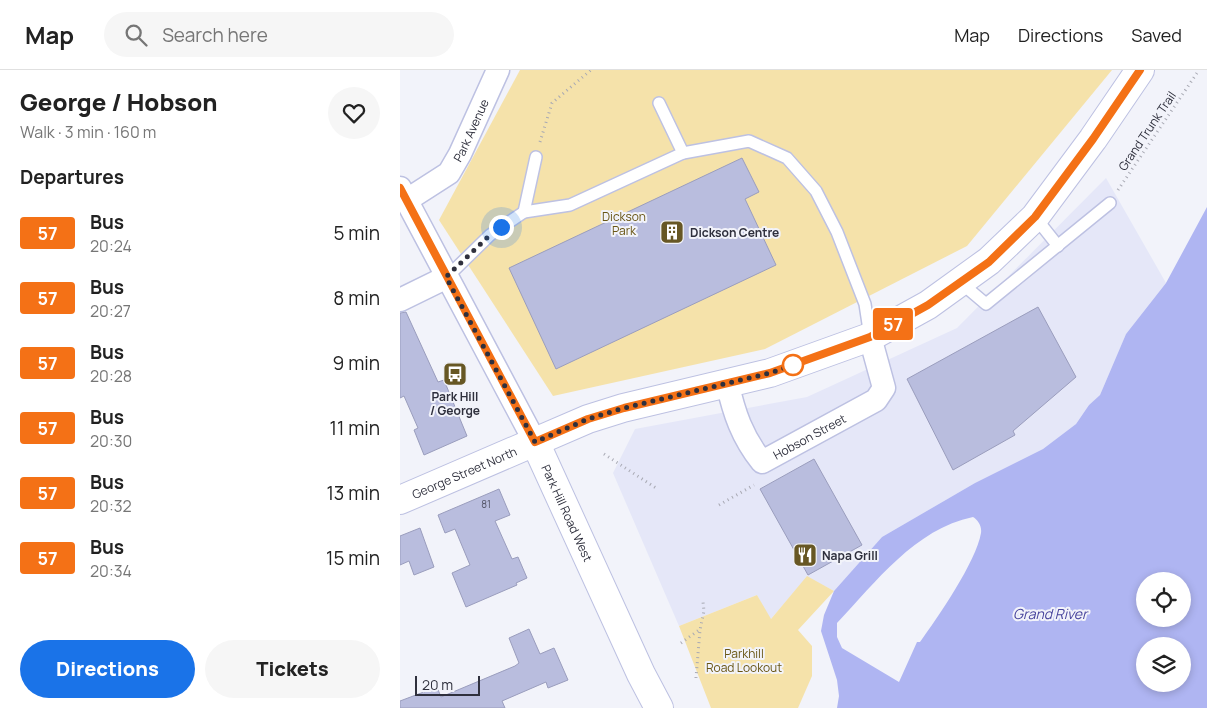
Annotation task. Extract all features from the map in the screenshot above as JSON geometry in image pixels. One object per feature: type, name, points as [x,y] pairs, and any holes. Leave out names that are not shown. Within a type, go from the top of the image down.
[{"type":"main road","name":"George Street North","points":[[400,500],[588,419],[624,408],[770,373],[870,337],[928,305],[989,262],[1035,217],[1093,139],[1140,70]]},
{"type":"main road","name":"Park Hill Road West","points":[[535,442],[641,674],[659,708]]},
{"type":"street","name":"Park Avenue","points":[[403,194],[449,173],[460,154],[498,70]]},
{"type":"street","name":"Park Hill Road West","points":[[403,194],[535,442]]},
{"type":"street","points":[[400,300],[446,277]]},
{"type":"street","name":"Hobson Street","points":[[727,382],[736,420],[748,445],[762,462],[876,400],[884,388],[870,337]]},
{"type":"lane","points":[[660,103],[683,153]]},
{"type":"lane","points":[[446,277],[490,235],[524,212],[570,204],[683,153],[749,141],[787,158],[816,190],[843,245],[857,287],[865,304],[870,337]]},
{"type":"lane","points":[[524,212],[536,157]]},
{"type":"lane","points":[[960,282],[986,304],[1110,202]]},
{"type":"lane","points":[[1035,217],[1058,246]]},
{"type":"path","points":[[536,157],[552,103],[591,70]]},
{"type":"path","name":"Grand Trunk Trail","points":[[1110,202],[1198,70]]},
{"type":"path","points":[[604,454],[656,488]]},
{"type":"path","points":[[719,504],[754,485]]},
{"type":"path","points":[[696,678],[700,630],[704,611],[703,602]]},
{"type":"path","points":[[681,643],[700,630]]},
{"type":"shaded area","points":[[1106,178],[1166,283],[1126,334],[1100,395],[1089,405],[1076,424],[1043,449],[975,483],[882,537],[834,591],[807,577],[770,620],[757,595],[679,626],[613,473],[635,429],[807,397],[957,328]]},
{"type":"green space","name":"Dickson Park","points":[[520,70],[1112,70],[967,246],[765,349],[553,396],[439,220]]},
{"type":"green space","name":"Parkhill Road Lookout","points":[[807,576],[834,591],[798,630],[812,646],[812,676],[798,708],[711,708],[679,626],[757,595],[771,619]]},
{"type":"water","name":"Grand River","points":[[1207,207],[1207,708],[837,708],[839,696],[837,680],[821,631],[824,615],[834,591],[882,537],[975,483],[1043,449],[1076,424],[1089,405],[1100,395],[1126,334],[1166,283]],"holes":[[[973,517],[981,528],[981,533],[972,559],[946,604],[920,642],[917,642],[899,682],[842,648],[837,637],[837,623],[898,559],[915,545],[952,523]]]},
{"type":"building","name":"Dickson Centre","points":[[742,158],[759,192],[745,199],[776,265],[556,369],[509,268]]},
{"type":"building","points":[[1038,307],[1076,377],[1013,431],[1015,435],[953,470],[907,379]]},
{"type":"building","points":[[406,312],[438,382],[444,380],[467,436],[424,455],[414,430],[418,428],[404,396],[400,398],[400,313]]},
{"type":"building","points":[[814,459],[862,545],[808,575],[760,489]]},
{"type":"building","points":[[499,489],[510,515],[495,521],[512,559],[518,557],[527,578],[516,583],[517,585],[466,607],[452,573],[470,565],[455,529],[445,533],[438,515]]},
{"type":"building","points":[[420,528],[434,567],[414,575],[409,561],[400,565],[400,536]]},
{"type":"building","points":[[529,629],[540,654],[554,648],[568,680],[548,688],[546,682],[502,701],[505,708],[400,708],[400,701],[437,687],[441,697],[515,666],[519,663],[509,638]]},
{"type":"bus line","name":"57","points":[[400,188],[535,442],[588,419],[624,408],[770,373],[870,337],[928,305],[989,262],[1035,217],[1093,139],[1140,70]]},
{"type":"place","name":"Dickson Centre","points":[[672,232]]},
{"type":"place","name":"Park Hill / George","points":[[455,374]]},
{"type":"place","name":"Napa Grill","points":[[805,555]]},
{"type":"route","points":[[501,227],[446,277],[535,442],[588,419],[624,408],[770,373],[793,365]]}]
